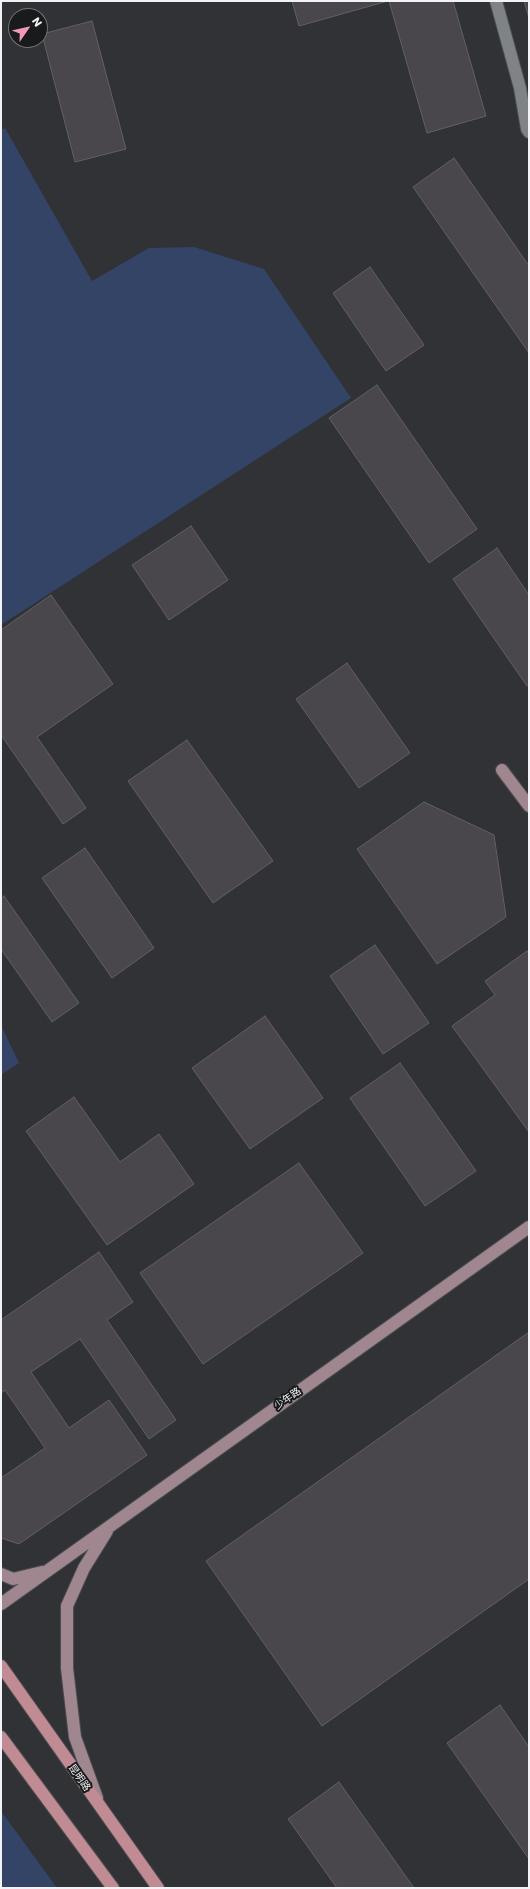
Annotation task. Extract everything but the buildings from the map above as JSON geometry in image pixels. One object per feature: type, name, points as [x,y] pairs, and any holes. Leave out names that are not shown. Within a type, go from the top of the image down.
[{"type":"main road","name":"昆明路","points":[[1,1666],[100,1809],[158,1888]]},
{"type":"main road","points":[[1,1737],[113,1888]]},
{"type":"street","points":[[502,770],[529,806]]},
{"type":"street","name":"少年路","points":[[1,1604],[529,1227]]},
{"type":"street","points":[[100,1809],[75,1737],[67,1668],[67,1606],[84,1568],[111,1525]]},
{"type":"street","points":[[1,1574],[13,1579],[47,1571]]},
{"type":"lane","points":[[496,1],[520,88],[527,129],[529,132]]},
{"type":"shaded area","points":[[5,128],[92,281],[149,248],[194,247],[264,269],[351,398],[1,625],[1,130]]},
{"type":"shaded area","points":[[1,1025],[19,1063],[1,1075]]},
{"type":"shaded area","points":[[1,1811],[57,1888],[1,1888]]}]
